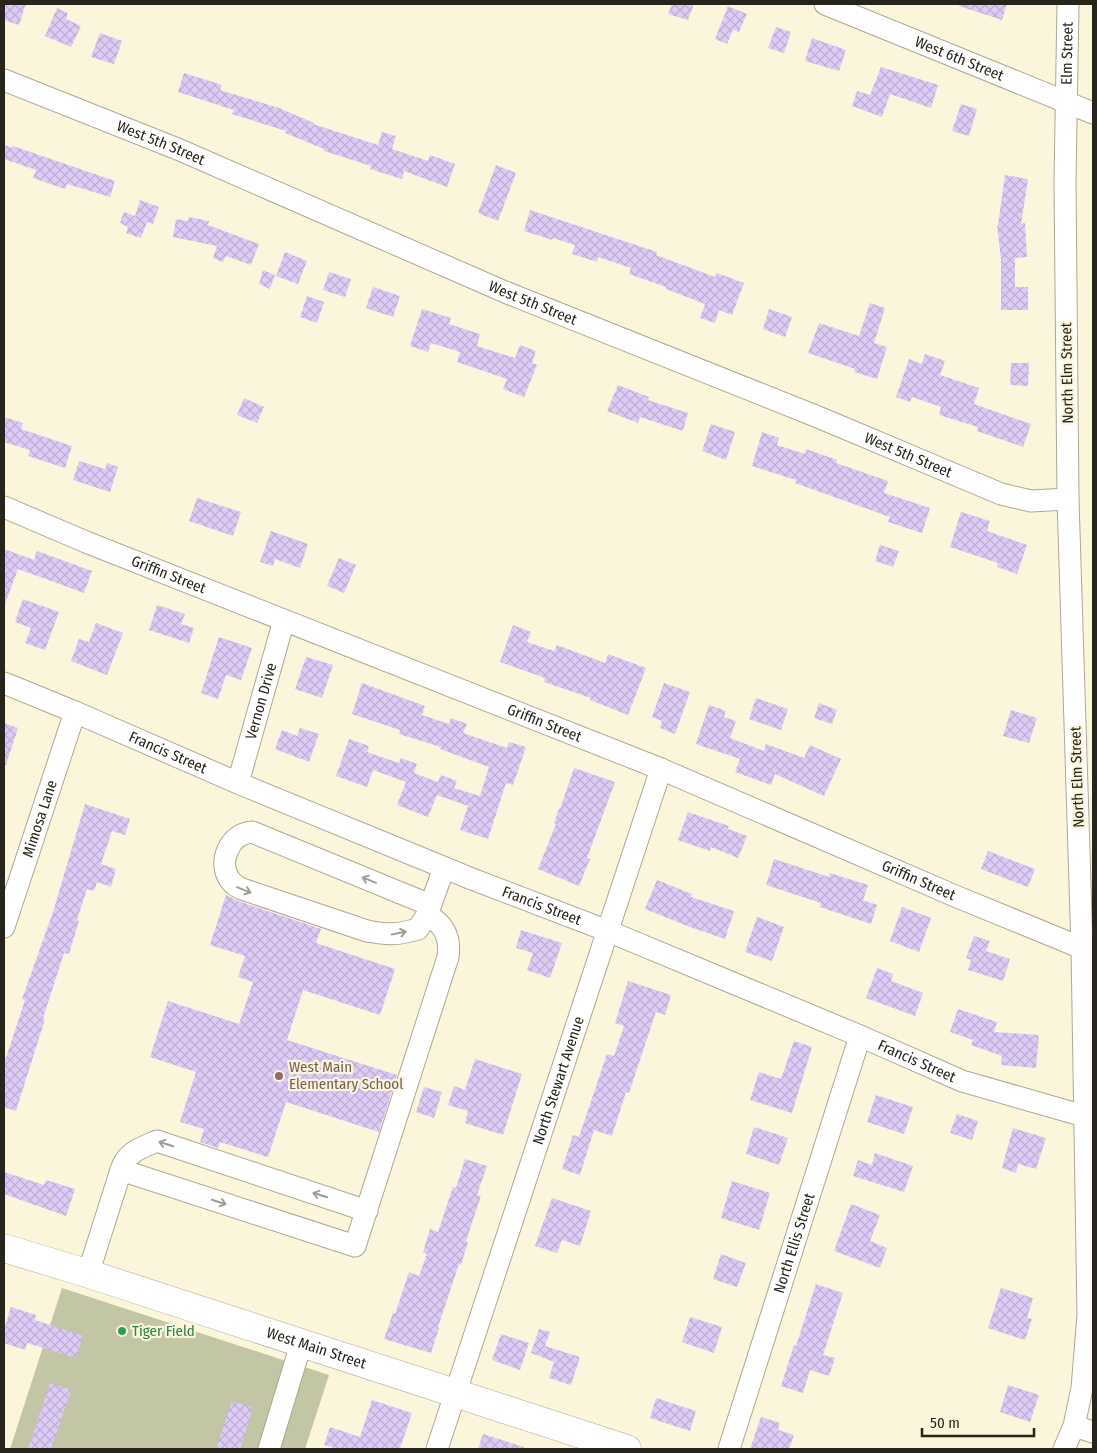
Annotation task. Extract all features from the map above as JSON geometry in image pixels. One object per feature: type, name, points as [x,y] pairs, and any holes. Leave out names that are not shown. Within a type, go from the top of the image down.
[{"type":"main road","name":"West Main Street","points":[[4,1248],[627,1449]]},
{"type":"street","name":"West 6th Street","points":[[824,4],[1093,113]]},
{"type":"street","name":"Elm Street","points":[[1067,103],[1068,4]]},
{"type":"street","name":"West 5th Street","points":[[4,80],[180,150],[505,292],[818,417],[1001,494],[1031,501],[1068,499]]},
{"type":"street","name":"North Elm Street","points":[[1064,1449],[1084,1429],[1082,1388],[1088,1315],[1082,948],[1085,775],[1068,499],[1065,181],[1067,103]]},
{"type":"street","name":"Griffin Street","points":[[4,507],[86,542],[661,769],[955,896],[1082,948]]},
{"type":"street","name":"Vernon Drive","points":[[238,783],[284,620]]},
{"type":"street","name":"Francis Street","points":[[4,683],[444,868],[608,931],[860,1036],[962,1081],[1084,1116]]},
{"type":"street","name":"Mimosa Lane","points":[[4,927],[75,712]]},
{"type":"street","name":"North Stewart Avenue","points":[[437,1449],[661,769]]},
{"type":"street","points":[[121,1170],[355,1246],[448,957],[450,947],[448,936],[429,910],[252,832],[239,835],[234,839],[228,850],[225,865],[226,873],[235,886],[242,890],[367,931],[389,935],[418,929],[429,910],[444,868]]},
{"type":"street","name":"North Ellis Street","points":[[728,1449],[860,1036]]},
{"type":"street","points":[[88,1274],[123,1162],[134,1151],[157,1142],[367,1211]]},
{"type":"street","points":[[270,1449],[301,1344]]},
{"type":"green space","name":"Tiger Field","points":[[62,1288],[329,1375],[305,1449],[10,1449]]},
{"type":"building","points":[[4,4],[26,4],[19,25],[4,20]]},
{"type":"building","points":[[672,4],[694,4],[688,20],[668,14]]},
{"type":"building","points":[[959,4],[1007,4],[1002,20],[959,6]]},
{"type":"building","points":[[728,6],[747,14],[739,32],[733,30],[727,44],[715,39]]},
{"type":"building","points":[[57,8],[68,13],[66,19],[81,26],[71,47],[45,36]]},
{"type":"building","points":[[776,27],[791,32],[784,53],[768,48]]},
{"type":"building","points":[[100,33],[122,41],[114,64],[91,57]]},
{"type":"building","points":[[812,38],[846,50],[839,71],[805,61]]},
{"type":"building","points":[[881,67],[938,85],[931,108],[890,94],[882,117],[852,106],[857,91],[870,95]]},
{"type":"building","points":[[184,73],[222,85],[220,90],[279,108],[313,124],[378,145],[382,132],[396,136],[392,149],[428,161],[430,155],[455,164],[447,187],[404,171],[402,179],[370,169],[371,166],[324,151],[324,149],[285,133],[286,131],[232,114],[234,110],[178,92]]},
{"type":"building","points":[[961,104],[977,109],[969,136],[952,131]]},
{"type":"building","points":[[4,145],[13,148],[13,146],[115,181],[110,197],[67,184],[65,189],[33,178],[36,170],[4,159]]},
{"type":"building","points":[[496,165],[516,173],[498,221],[478,213]]},
{"type":"building","points":[[1005,175],[1028,179],[1021,224],[1025,223],[1027,257],[1015,258],[1015,287],[1028,287],[1028,310],[1001,310],[1001,259],[997,225]]},
{"type":"building","points":[[140,200],[159,207],[153,224],[147,222],[141,238],[126,233],[128,227],[120,223],[124,212],[135,216]]},
{"type":"building","points":[[530,210],[657,252],[656,255],[715,277],[717,273],[744,283],[732,315],[719,310],[715,323],[700,318],[705,304],[629,274],[631,268],[598,257],[597,262],[572,254],[575,245],[524,231]]},
{"type":"building","points":[[189,217],[209,221],[208,225],[259,244],[251,265],[226,256],[223,262],[213,258],[217,246],[173,237],[176,219],[188,221]]},
{"type":"building","points":[[285,252],[307,261],[298,284],[276,276]]},
{"type":"building","points":[[263,270],[275,275],[270,289],[259,284]]},
{"type":"building","points":[[329,272],[351,279],[345,297],[323,290]]},
{"type":"building","points":[[373,287],[400,296],[393,317],[366,308]]},
{"type":"building","points":[[307,296],[324,302],[317,323],[300,317]]},
{"type":"building","points":[[870,303],[885,308],[874,343],[887,347],[877,379],[854,372],[855,369],[808,353],[819,323],[859,336]]},
{"type":"building","points":[[422,309],[451,318],[449,324],[480,334],[477,346],[515,358],[520,345],[536,351],[532,363],[537,365],[524,397],[503,389],[507,379],[457,362],[460,352],[431,343],[428,352],[410,346]]},
{"type":"building","points":[[769,309],[792,317],[785,337],[763,329]]},
{"type":"building","points":[[925,354],[945,361],[940,375],[979,388],[974,404],[1031,424],[1023,447],[977,431],[978,427],[939,415],[941,407],[912,397],[910,402],[896,397],[909,359],[922,364]]},
{"type":"building","points":[[1011,363],[1029,363],[1028,386],[1010,385]]},
{"type":"building","points":[[618,385],[649,397],[648,400],[688,413],[683,431],[640,417],[638,423],[607,411]]},
{"type":"building","points":[[244,398],[264,407],[257,423],[237,415]]},
{"type":"building","points":[[4,417],[23,423],[21,429],[72,446],[65,468],[28,456],[30,450],[4,442]]},
{"type":"building","points":[[711,424],[735,432],[726,460],[702,451]]},
{"type":"building","points":[[762,432],[779,438],[777,445],[805,454],[806,449],[837,460],[836,463],[888,481],[884,493],[930,508],[922,533],[888,522],[890,517],[795,483],[796,480],[752,466]]},
{"type":"building","points":[[79,461],[105,469],[107,463],[118,467],[110,492],[73,480]]},
{"type":"building","points":[[197,498],[241,512],[233,536],[189,521]]},
{"type":"building","points":[[961,512],[990,521],[987,531],[1027,545],[1017,574],[997,567],[998,563],[950,547]]},
{"type":"building","points":[[271,531],[308,544],[300,568],[275,559],[273,566],[260,562]]},
{"type":"building","points":[[880,545],[899,551],[893,567],[875,561]]},
{"type":"building","points":[[4,549],[34,560],[37,551],[92,571],[84,593],[18,569],[4,604]]},
{"type":"building","points":[[339,558],[356,565],[344,593],[327,586]]},
{"type":"building","points":[[23,599],[59,612],[45,650],[25,643],[31,628],[15,622]]},
{"type":"building","points":[[157,605],[185,614],[181,624],[194,628],[189,643],[149,630]]},
{"type":"building","points":[[96,623],[123,633],[107,675],[71,661],[79,639],[89,642]]},
{"type":"building","points":[[513,625],[531,632],[527,642],[554,651],[557,645],[605,663],[608,654],[646,668],[628,715],[590,700],[591,698],[544,682],[545,678],[500,662]]},
{"type":"building","points":[[219,637],[252,648],[241,680],[226,675],[218,699],[201,693]]},
{"type":"building","points":[[306,657],[333,665],[322,698],[295,689]]},
{"type":"building","points":[[362,683],[425,706],[422,715],[449,724],[451,718],[467,724],[463,733],[507,748],[509,742],[526,747],[513,785],[506,783],[488,839],[460,830],[468,806],[437,795],[428,817],[397,805],[406,782],[373,770],[367,787],[336,776],[349,739],[369,746],[367,752],[399,763],[401,758],[417,764],[414,773],[438,782],[441,775],[457,781],[454,788],[480,796],[489,767],[440,749],[441,747],[399,734],[400,730],[352,714]]},
{"type":"building","points":[[664,683],[690,692],[675,734],[660,728],[662,721],[652,717]]},
{"type":"building","points":[[756,698],[788,709],[781,730],[749,719]]},
{"type":"building","points":[[819,703],[837,710],[832,724],[814,718]]},
{"type":"building","points":[[709,705],[726,711],[724,717],[736,721],[730,738],[764,751],[766,744],[804,758],[810,745],[841,759],[824,796],[775,774],[771,785],[735,772],[740,759],[696,744]]},
{"type":"building","points":[[1011,710],[1037,718],[1029,743],[1003,736]]},
{"type":"building","points":[[4,723],[18,728],[6,765],[4,765]]},
{"type":"building","points":[[300,728],[319,734],[309,762],[275,749],[282,730],[297,736]]},
{"type":"building","points":[[574,768],[615,782],[587,858],[590,859],[579,886],[538,869],[556,824],[554,823]]},
{"type":"building","points":[[85,804],[130,819],[125,835],[112,831],[101,864],[116,869],[111,887],[97,882],[94,891],[87,889],[69,954],[64,953],[16,1111],[4,1107],[4,1057],[6,1058],[25,1000],[22,999],[53,912]]},
{"type":"building","points":[[688,812],[729,826],[728,829],[747,836],[738,858],[711,847],[710,851],[678,840]]},
{"type":"building","points":[[988,851],[1035,869],[1028,887],[981,869]]},
{"type":"building","points":[[774,859],[829,877],[830,873],[868,885],[863,900],[877,905],[871,924],[820,907],[821,903],[766,885]]},
{"type":"building","points":[[657,880],[692,894],[691,897],[734,911],[725,939],[645,909]]},
{"type":"building","points":[[226,895],[238,901],[321,929],[316,943],[395,969],[380,1015],[303,990],[287,1040],[397,1075],[379,1132],[286,1102],[268,1157],[220,1142],[218,1148],[200,1142],[204,1129],[180,1122],[196,1072],[150,1057],[168,1001],[239,1024],[253,982],[238,977],[245,956],[210,945]]},
{"type":"building","points":[[902,907],[931,918],[919,952],[890,941]]},
{"type":"building","points":[[757,917],[784,927],[772,961],[745,952]]},
{"type":"building","points":[[521,930],[562,943],[550,978],[527,970],[533,953],[516,948]]},
{"type":"building","points":[[974,936],[990,941],[986,951],[1010,959],[1003,981],[968,970],[971,960],[966,958]]},
{"type":"building","points":[[877,968],[893,974],[891,981],[923,993],[915,1016],[866,998]]},
{"type":"building","points":[[628,981],[671,995],[665,1015],[656,1012],[629,1093],[626,1092],[612,1136],[594,1130],[580,1175],[562,1169],[573,1135],[579,1137],[607,1054],[614,1056],[624,1026],[615,1023]]},
{"type":"building","points":[[958,1009],[997,1022],[994,1032],[1039,1035],[1036,1068],[1001,1065],[1002,1056],[971,1045],[973,1040],[950,1032]]},
{"type":"building","points":[[794,1041],[812,1047],[792,1113],[750,1100],[759,1072],[781,1079]]},
{"type":"building","points":[[475,1059],[522,1074],[503,1135],[465,1123],[468,1111],[448,1105],[454,1086],[465,1090]]},
{"type":"building","points":[[424,1087],[442,1092],[434,1118],[416,1112]]},
{"type":"building","points":[[876,1095],[913,1107],[904,1134],[867,1122]]},
{"type":"building","points":[[957,1114],[978,1121],[972,1140],[950,1133]]},
{"type":"building","points":[[754,1127],[788,1138],[779,1165],[746,1154]]},
{"type":"building","points":[[1013,1128],[1046,1138],[1036,1169],[1018,1164],[1016,1173],[1002,1168]]},
{"type":"building","points":[[875,1153],[913,1166],[904,1192],[853,1176],[858,1160],[872,1165]]},
{"type":"building","points":[[465,1159],[487,1166],[477,1195],[481,1196],[466,1241],[468,1242],[438,1327],[431,1353],[384,1339],[393,1313],[395,1314],[409,1272],[419,1276],[427,1254],[423,1252],[430,1229],[438,1232],[453,1187],[456,1188]]},
{"type":"building","points":[[4,1172],[44,1185],[46,1180],[75,1189],[66,1216],[4,1194]]},
{"type":"building","points":[[732,1181],[770,1193],[759,1230],[721,1218]]},
{"type":"building","points":[[552,1198],[591,1211],[580,1246],[562,1240],[557,1253],[535,1246]]},
{"type":"building","points":[[851,1204],[880,1215],[870,1241],[887,1248],[880,1268],[834,1251]]},
{"type":"building","points":[[721,1254],[746,1263],[737,1287],[713,1279]]},
{"type":"building","points":[[816,1284],[843,1293],[823,1355],[835,1358],[829,1376],[810,1370],[803,1393],[781,1386]]},
{"type":"building","points":[[1001,1288],[1033,1298],[1027,1318],[1032,1319],[1025,1340],[988,1328]]},
{"type":"building","points":[[11,1307],[36,1315],[35,1320],[83,1336],[76,1358],[27,1343],[25,1350],[4,1343],[4,1330]]},
{"type":"building","points":[[690,1317],[722,1327],[714,1353],[682,1342]]},
{"type":"building","points":[[539,1329],[550,1332],[545,1346],[580,1357],[571,1385],[549,1378],[554,1362],[531,1353]]},
{"type":"building","points":[[501,1334],[529,1343],[520,1370],[492,1360]]},
{"type":"building","points":[[50,1383],[71,1390],[51,1449],[28,1449]]},
{"type":"building","points":[[1008,1385],[1039,1395],[1030,1422],[1000,1412]]},
{"type":"building","points":[[656,1398],[696,1411],[690,1431],[650,1418]]},
{"type":"building","points":[[372,1400],[412,1413],[400,1449],[338,1449],[324,1445],[330,1427],[360,1437]]},
{"type":"building","points":[[232,1401],[253,1408],[240,1449],[216,1449]]},
{"type":"building","points":[[761,1417],[780,1423],[778,1430],[794,1435],[789,1449],[750,1449]]},
{"type":"building","points":[[483,1434],[524,1447],[523,1449],[478,1449]]},
{"type":"place","name":"West Main Elementary School","points":[[279,1076]]},
{"type":"place","name":"Tiger Field","points":[[122,1331]]}]
